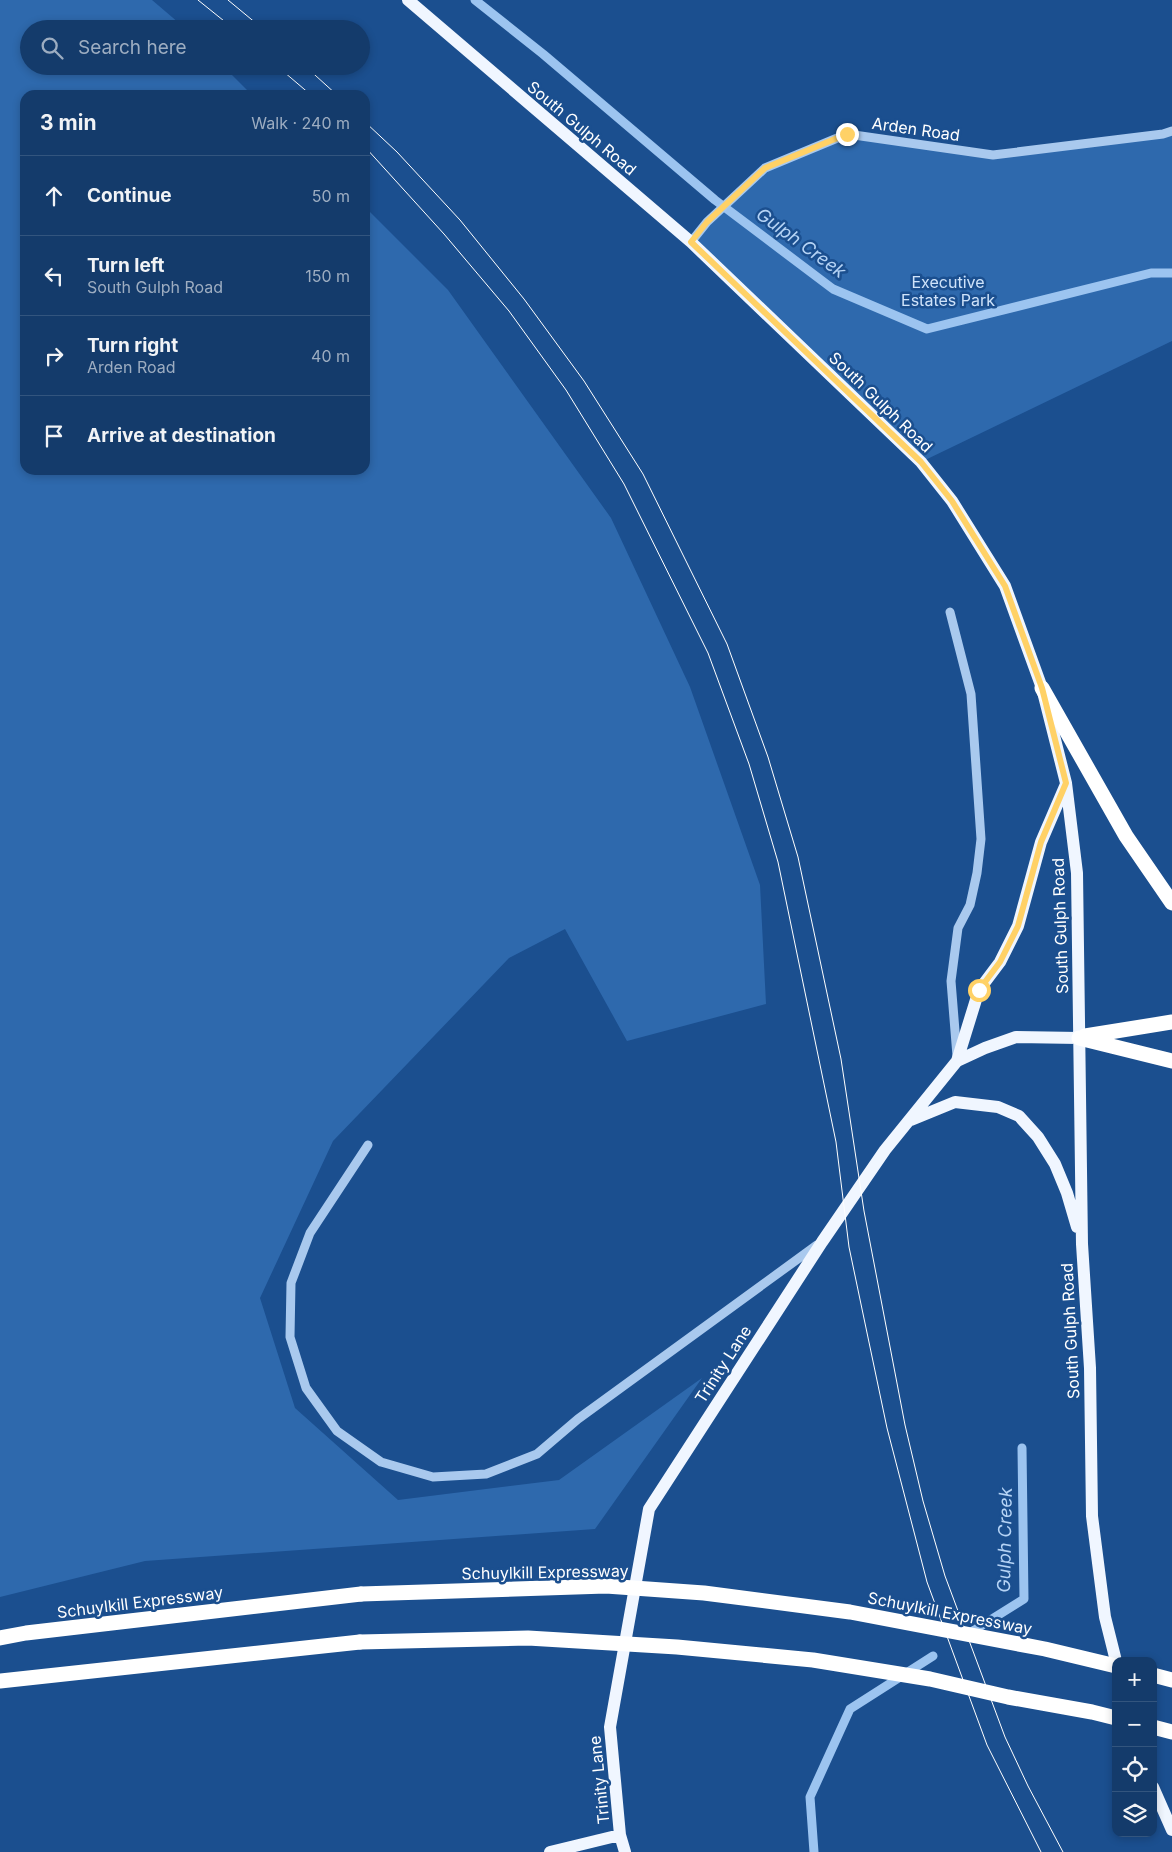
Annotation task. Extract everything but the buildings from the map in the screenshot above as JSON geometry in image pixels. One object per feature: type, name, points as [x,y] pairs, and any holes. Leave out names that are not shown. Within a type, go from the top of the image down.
[{"type":"highway","points":[[1042,688],[1126,836],[1172,903]]},
{"type":"highway","points":[[1079,1038],[1172,1022]]},
{"type":"highway","points":[[1079,1038],[1172,1061]]},
{"type":"highway","name":"Schuylkill Expressway","points":[[0,1638],[26,1633],[361,1594],[606,1586],[704,1593],[850,1612],[1112,1665]]},
{"type":"highway","points":[[0,1681],[360,1642],[528,1638],[677,1647],[813,1660],[930,1679],[1008,1697],[1112,1717]]},
{"type":"highway","points":[[1157,1676],[1172,1680]]},
{"type":"highway","points":[[1157,1728],[1172,1732]]},
{"type":"main road","name":"South Gulph Road","points":[[408,0],[691,242],[926,468],[952,501],[1005,586],[1042,688],[1066,783],[1077,873],[1082,1244],[1090,1368],[1092,1516],[1105,1617],[1115,1657]]},
{"type":"main road","points":[[957,1061],[979,990],[1000,962],[1018,926],[1041,842],[1066,783]]},
{"type":"main road","name":"Trinity Lane","points":[[625,1852],[620,1835],[610,1727],[649,1509],[822,1242],[908,1120],[957,1061],[985,1048],[1016,1038],[1079,1038]]},
{"type":"main road","points":[[908,1120],[955,1102],[998,1107],[1019,1116],[1038,1137],[1055,1164],[1067,1193],[1082,1244]]},
{"type":"main road","points":[[1155,1792],[1172,1830]]},
{"type":"main road","points":[[550,1852],[620,1835]]},
{"type":"street","name":"Arden Road","points":[[691,242],[707,222],[765,168],[847,134],[993,155],[1163,134],[1172,131]]},
{"type":"street","points":[[950,612],[971,694],[981,838],[977,873],[970,905],[958,928],[951,981],[957,1061]]},
{"type":"street","points":[[368,1145],[310,1233],[291,1283],[290,1337],[306,1388],[337,1431],[381,1462],[433,1476],[486,1474],[537,1454],[578,1420],[822,1242]]},
{"type":"green space","points":[[0,0],[152,0],[175,20],[20,20],[20,75],[232,75],[247,90],[20,90],[20,475],[370,475],[370,212],[448,290],[611,518],[690,687],[760,885],[766,1004],[627,1041],[565,929],[509,958],[333,1141],[260,1298],[295,1408],[398,1500],[559,1480],[702,1378],[595,1529],[145,1561],[0,1597]]},
{"type":"green space","name":"Executive Estates Park","points":[[1172,131],[1172,341],[921,462],[691,242],[765,168],[847,134],[993,155]]},
{"type":"waterway","name":"Gulph Creek","points":[[475,0],[543,54],[715,200],[833,289],[927,329],[1151,273],[1172,273]]},
{"type":"waterway","name":"Gulph Creek","points":[[968,1634],[1024,1599],[1022,1448]]},
{"type":"waterway","name":"Gulph Creek","points":[[814,1852],[810,1797],[850,1709],[933,1656]]},
{"type":"tram line","points":[[198,0],[223,20]]},
{"type":"tram line","points":[[228,0],[252,20]]},
{"type":"tram line","points":[[288,75],[305,90]]},
{"type":"tram line","points":[[315,75],[331,90]]},
{"type":"tram line","points":[[370,127],[397,152],[460,220],[524,299],[584,381],[643,474],[727,644],[768,757],[798,857],[841,1059],[864,1211],[905,1425],[923,1501],[945,1576],[1005,1737],[1028,1786],[1063,1852]]},
{"type":"tram line","points":[[370,153],[444,234],[509,311],[566,390],[624,484],[708,653],[749,764],[778,862],[836,1142],[849,1247],[887,1428],[927,1582],[987,1745],[1041,1852]]},
{"type":"route","points":[[847,134],[765,168],[707,222],[691,242],[921,462],[952,501],[1005,586],[1052,719],[1066,783],[1041,842],[1018,926],[1000,962],[979,990]]}]
